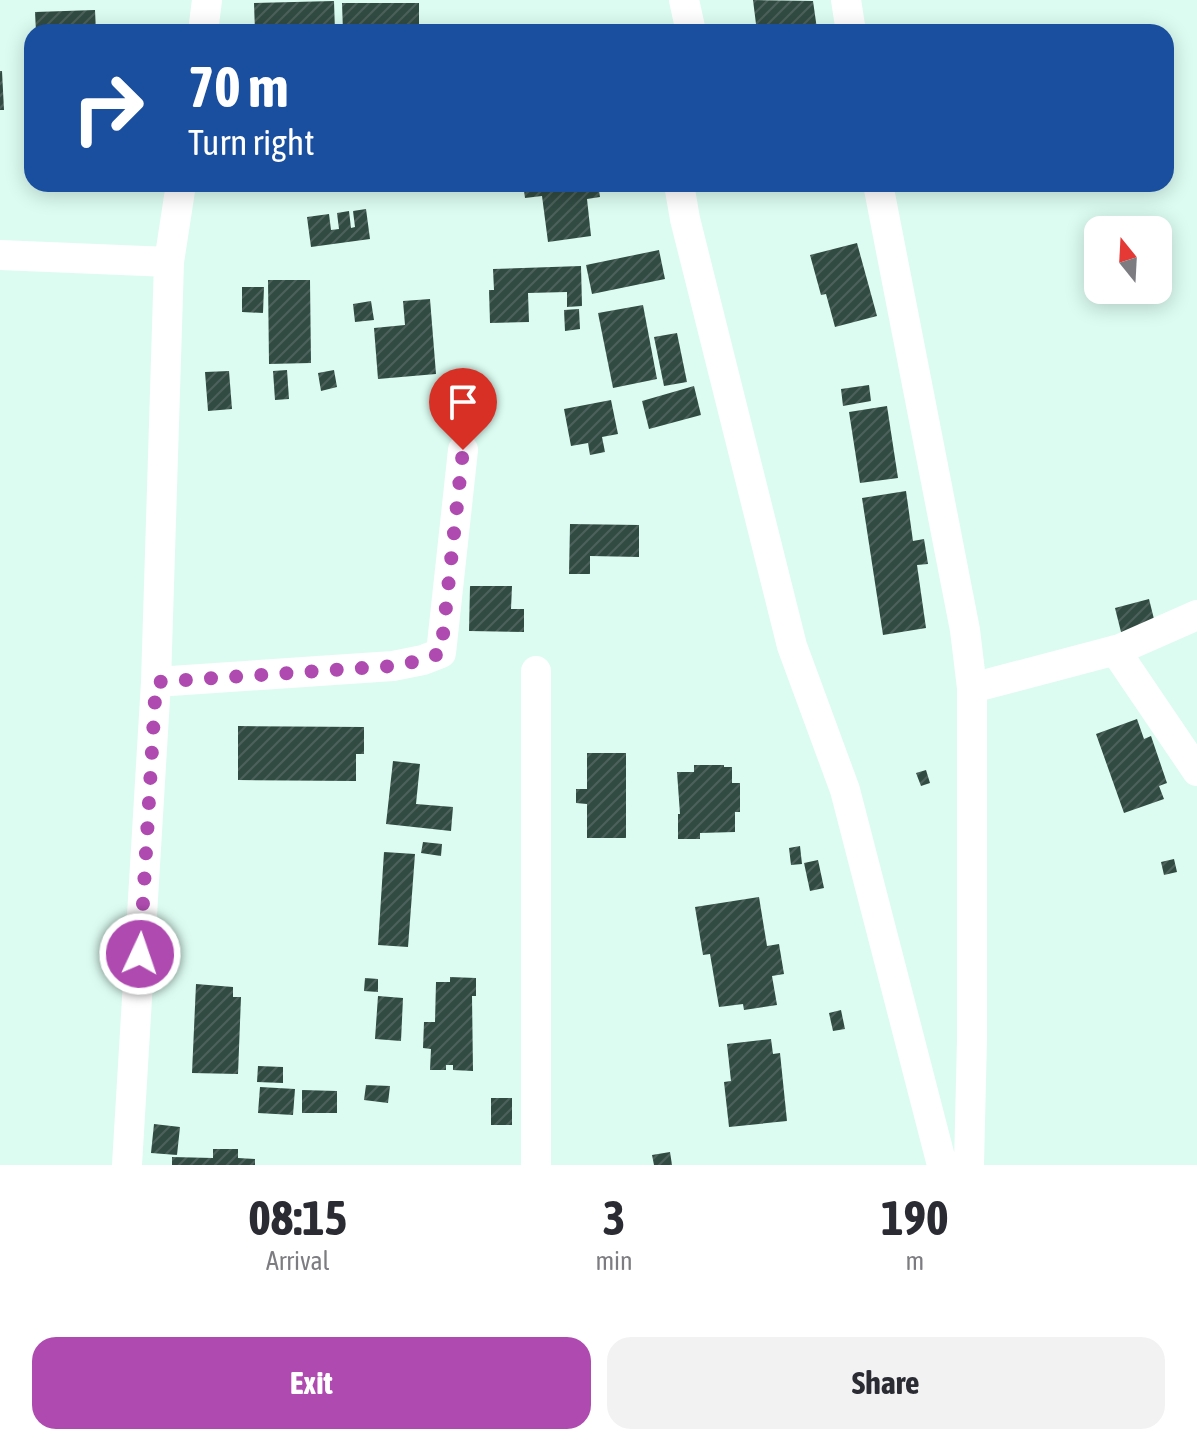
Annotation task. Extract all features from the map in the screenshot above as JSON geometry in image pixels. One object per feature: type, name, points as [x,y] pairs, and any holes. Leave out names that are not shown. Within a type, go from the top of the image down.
[{"type":"street","points":[[204,24],[207,0]]},
{"type":"street","points":[[684,0],[689,24]]},
{"type":"street","points":[[846,0],[850,24]]},
{"type":"street","points":[[127,1165],[156,682],[169,262],[180,192]]},
{"type":"street","points":[[680,192],[792,646],[845,790],[942,1165]]},
{"type":"street","points":[[880,192],[960,600],[972,688],[969,1165]]},
{"type":"street","points":[[0,255],[169,262]]},
{"type":"street","points":[[156,682],[393,666],[441,653],[463,450]]},
{"type":"street","points":[[972,688],[1115,650],[1197,615]]},
{"type":"street","points":[[1115,650],[1197,771]]},
{"type":"street","points":[[536,671],[536,1165]]},
{"type":"building","points":[[753,0],[813,1],[816,24],[756,24]]},
{"type":"building","points":[[334,1],[335,24],[255,24],[254,3]]},
{"type":"building","points":[[342,3],[419,3],[419,24],[343,24]]},
{"type":"building","points":[[95,10],[96,24],[36,24],[35,12]]},
{"type":"building","points":[[2,71],[4,110],[0,110]]},
{"type":"building","points":[[524,192],[599,192],[600,197],[587,199],[591,236],[548,242],[542,196],[525,198]]},
{"type":"building","points":[[366,209],[370,239],[311,247],[307,217],[329,214],[331,230],[339,229],[337,213],[349,211],[351,228],[355,227],[353,211]]},
{"type":"building","points":[[857,243],[877,316],[835,327],[826,294],[821,295],[810,255]]},
{"type":"building","points":[[659,250],[665,279],[592,294],[586,265]]},
{"type":"building","points":[[581,266],[582,306],[567,307],[567,292],[528,293],[529,322],[490,323],[489,290],[494,290],[493,269]]},
{"type":"building","points":[[268,280],[310,280],[311,363],[269,364]]},
{"type":"building","points":[[242,287],[264,287],[263,313],[242,312]]},
{"type":"building","points":[[430,299],[436,374],[378,379],[374,328],[405,325],[403,301]]},
{"type":"building","points":[[371,301],[374,320],[355,322],[353,304]]},
{"type":"building","points":[[643,305],[657,379],[613,388],[598,313]]},
{"type":"building","points":[[579,309],[580,329],[565,331],[564,310]]},
{"type":"building","points":[[677,333],[687,382],[664,386],[654,337]]},
{"type":"building","points":[[287,370],[289,399],[275,400],[273,371]]},
{"type":"building","points":[[334,370],[337,387],[321,391],[318,373]]},
{"type":"building","points":[[229,371],[232,409],[208,411],[205,372]]},
{"type":"building","points":[[869,385],[871,401],[843,406],[841,389]]},
{"type":"building","points":[[694,386],[701,415],[649,429],[642,401]]},
{"type":"building","points":[[611,400],[618,434],[602,437],[605,452],[590,455],[588,443],[571,446],[564,409]]},
{"type":"building","points":[[887,406],[898,478],[860,483],[849,412]]},
{"type":"building","points":[[906,491],[913,541],[924,539],[928,564],[917,565],[926,628],[883,635],[862,498]]},
{"type":"building","points":[[570,524],[639,525],[639,557],[590,556],[590,574],[569,574]]},
{"type":"building","points":[[470,586],[512,586],[511,609],[524,609],[524,632],[469,631]]},
{"type":"building","points":[[1149,599],[1157,631],[1123,640],[1115,608]]},
{"type":"building","points":[[1137,719],[1144,739],[1151,736],[1167,783],[1159,786],[1164,799],[1124,813],[1096,734]]},
{"type":"building","points":[[238,726],[364,727],[364,754],[356,754],[356,781],[238,780]]},
{"type":"building","points":[[587,753],[626,753],[626,838],[587,838],[587,804],[576,803],[576,789],[587,789]]},
{"type":"building","points":[[393,761],[420,764],[416,804],[453,807],[451,831],[386,824]]},
{"type":"building","points":[[694,765],[732,767],[732,783],[740,783],[740,812],[735,812],[735,832],[700,833],[700,839],[678,839],[677,772],[694,772]]},
{"type":"building","points":[[926,770],[930,783],[921,786],[916,773]]},
{"type":"building","points":[[423,842],[442,844],[441,856],[421,853]]},
{"type":"building","points":[[800,846],[802,864],[791,865],[789,848]]},
{"type":"building","points":[[384,852],[415,854],[408,947],[378,945]]},
{"type":"building","points":[[1174,859],[1177,872],[1164,875],[1161,862]]},
{"type":"building","points":[[818,860],[824,888],[810,891],[804,863]]},
{"type":"building","points":[[759,897],[767,946],[779,944],[784,974],[772,976],[777,1005],[744,1010],[743,1004],[719,1007],[710,954],[703,955],[695,907]]},
{"type":"building","points":[[450,977],[476,978],[476,996],[472,996],[473,1071],[453,1070],[453,1065],[446,1065],[446,1070],[430,1070],[431,1049],[423,1048],[424,1022],[435,1022],[436,982],[450,982]]},
{"type":"building","points":[[365,978],[378,979],[378,992],[364,991]]},
{"type":"building","points":[[196,984],[233,987],[233,997],[241,997],[238,1074],[192,1073]]},
{"type":"building","points":[[378,996],[403,998],[401,1041],[375,1039]]},
{"type":"building","points":[[841,1010],[845,1029],[833,1031],[829,1013]]},
{"type":"building","points":[[771,1039],[773,1054],[780,1053],[787,1121],[729,1127],[724,1082],[731,1081],[727,1044]]},
{"type":"building","points":[[258,1066],[283,1067],[283,1083],[257,1082]]},
{"type":"building","points":[[366,1085],[390,1086],[388,1103],[364,1100]]},
{"type":"building","points":[[260,1087],[295,1089],[293,1115],[258,1113]]},
{"type":"building","points":[[302,1090],[337,1091],[337,1113],[302,1113]]},
{"type":"building","points":[[491,1098],[512,1098],[512,1125],[491,1125]]},
{"type":"building","points":[[154,1124],[180,1127],[177,1155],[151,1153]]},
{"type":"building","points":[[213,1149],[238,1149],[238,1158],[255,1159],[255,1165],[172,1165],[172,1157],[213,1158]]},
{"type":"building","points":[[670,1152],[672,1165],[654,1165],[652,1155]]},
{"type":"route","points":[[140,954],[156,682],[393,666],[441,653],[463,450]]}]
